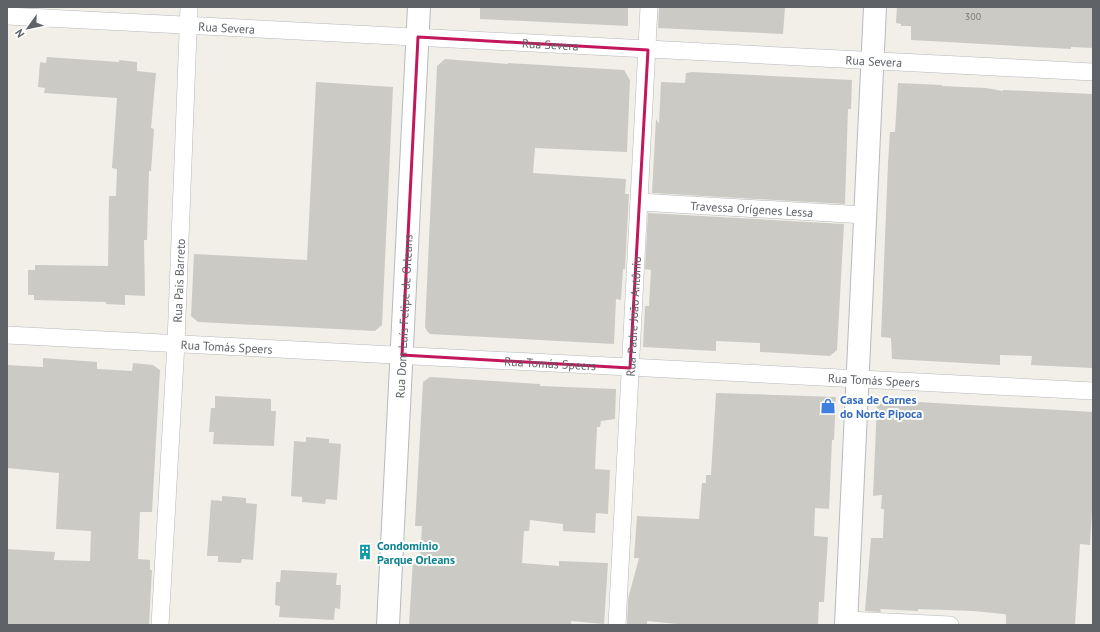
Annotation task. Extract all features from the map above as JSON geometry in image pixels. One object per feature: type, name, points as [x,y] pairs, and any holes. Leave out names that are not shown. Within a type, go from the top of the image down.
[{"type":"street","name":"Rua Pais Barreto","points":[[160,625],[176,343],[189,7]]},
{"type":"street","name":"Rua Dom Luís Felipe de Orleans","points":[[388,625],[419,7]]},
{"type":"street","name":"Rua Padre João Antônio","points":[[617,625],[650,7]]},
{"type":"street","points":[[875,7],[846,622],[950,625]]},
{"type":"street","name":"Rua Severa","points":[[7,16],[873,62],[1093,72]]},
{"type":"street","name":"Travessa Orígenes Lessa","points":[[639,202],[865,215]]},
{"type":"street","name":"Rua Tomás Speers","points":[[7,335],[1093,391]]},
{"type":"highlighted area","points":[[418,37],[648,50],[630,368],[402,355]]},
{"type":"building","points":[[480,7],[628,7],[628,26],[480,19]]},
{"type":"building","points":[[659,7],[785,7],[783,34],[658,28]]},
{"type":"building","points":[[897,7],[1093,7],[1093,48],[1071,47],[1071,49],[911,40],[911,26],[901,26],[901,24],[896,23]]},
{"type":"building","points":[[47,57],[137,62],[137,71],[156,73],[151,128],[154,129],[151,171],[149,171],[147,240],[144,240],[145,296],[125,295],[125,305],[106,304],[106,302],[34,300],[34,295],[28,295],[28,270],[35,270],[35,265],[108,266],[109,196],[116,196],[117,169],[112,168],[117,98],[44,93],[45,88],[38,87],[40,62],[46,63]]},
{"type":"building","points":[[445,59],[624,70],[630,80],[627,152],[535,148],[533,173],[626,179],[625,194],[629,194],[625,269],[623,269],[621,300],[616,299],[614,344],[430,334],[427,331],[425,327],[437,66]]},
{"type":"building","points":[[692,72],[852,80],[851,109],[848,109],[845,204],[652,193],[656,119],[659,124],[661,82],[685,83],[686,73]]},
{"type":"building","points":[[316,82],[393,87],[382,325],[375,331],[198,322],[191,316],[194,254],[307,260]]},
{"type":"building","points":[[898,83],[986,88],[1003,91],[1093,94],[1092,368],[1031,365],[1032,356],[1000,355],[1000,365],[892,359],[891,338],[881,337],[890,132],[895,132]]},
{"type":"building","points":[[648,213],[844,224],[837,350],[830,356],[760,352],[760,343],[716,341],[716,351],[643,347],[645,306],[649,306],[651,270],[645,269]]},
{"type":"building","points":[[43,358],[97,362],[97,369],[132,371],[133,363],[153,365],[160,370],[152,512],[140,512],[138,559],[150,560],[150,570],[152,570],[149,625],[7,625],[7,549],[55,552],[54,560],[90,561],[91,531],[56,529],[59,473],[7,468],[7,365],[43,367]]},
{"type":"building","points":[[430,377],[540,384],[540,386],[616,389],[615,419],[601,421],[600,427],[597,427],[595,469],[610,470],[608,514],[596,513],[595,533],[563,531],[563,524],[530,520],[529,531],[524,531],[522,563],[559,566],[559,561],[608,563],[604,624],[571,621],[571,625],[409,625],[413,559],[420,559],[422,526],[415,526],[423,382]]},
{"type":"building","points":[[716,393],[836,397],[834,440],[832,440],[829,509],[815,508],[814,536],[828,537],[824,602],[819,602],[818,625],[687,625],[647,621],[647,625],[627,625],[628,599],[639,558],[634,558],[637,516],[699,519],[702,483],[706,483],[706,475],[711,475]]},
{"type":"building","points":[[215,396],[271,399],[271,411],[276,411],[274,446],[213,444],[214,432],[209,432],[211,408],[215,408]]},
{"type":"building","points":[[883,400],[1093,412],[1093,495],[1090,545],[1080,544],[1075,625],[1006,625],[1006,615],[1004,614],[973,611],[880,609],[881,612],[865,611],[871,538],[883,538],[884,509],[881,509],[882,495],[873,496],[877,404]]},
{"type":"building","points":[[306,437],[329,439],[329,443],[341,444],[337,500],[326,499],[325,504],[302,502],[302,497],[291,496],[294,441],[306,442]]},
{"type":"building","points":[[222,496],[246,498],[246,503],[257,504],[253,560],[242,559],[241,563],[218,562],[218,556],[207,556],[211,500],[222,501]]},
{"type":"building","points":[[281,570],[337,573],[336,585],[341,585],[340,609],[335,608],[334,620],[279,617],[280,606],[275,605],[276,582],[280,582]]},
{"type":"place","name":"Casa de Carnes do Norte Pipoca","points":[[828,406]]},
{"type":"place","name":"Condomínio Parque Orleans","points":[[365,552]]}]
